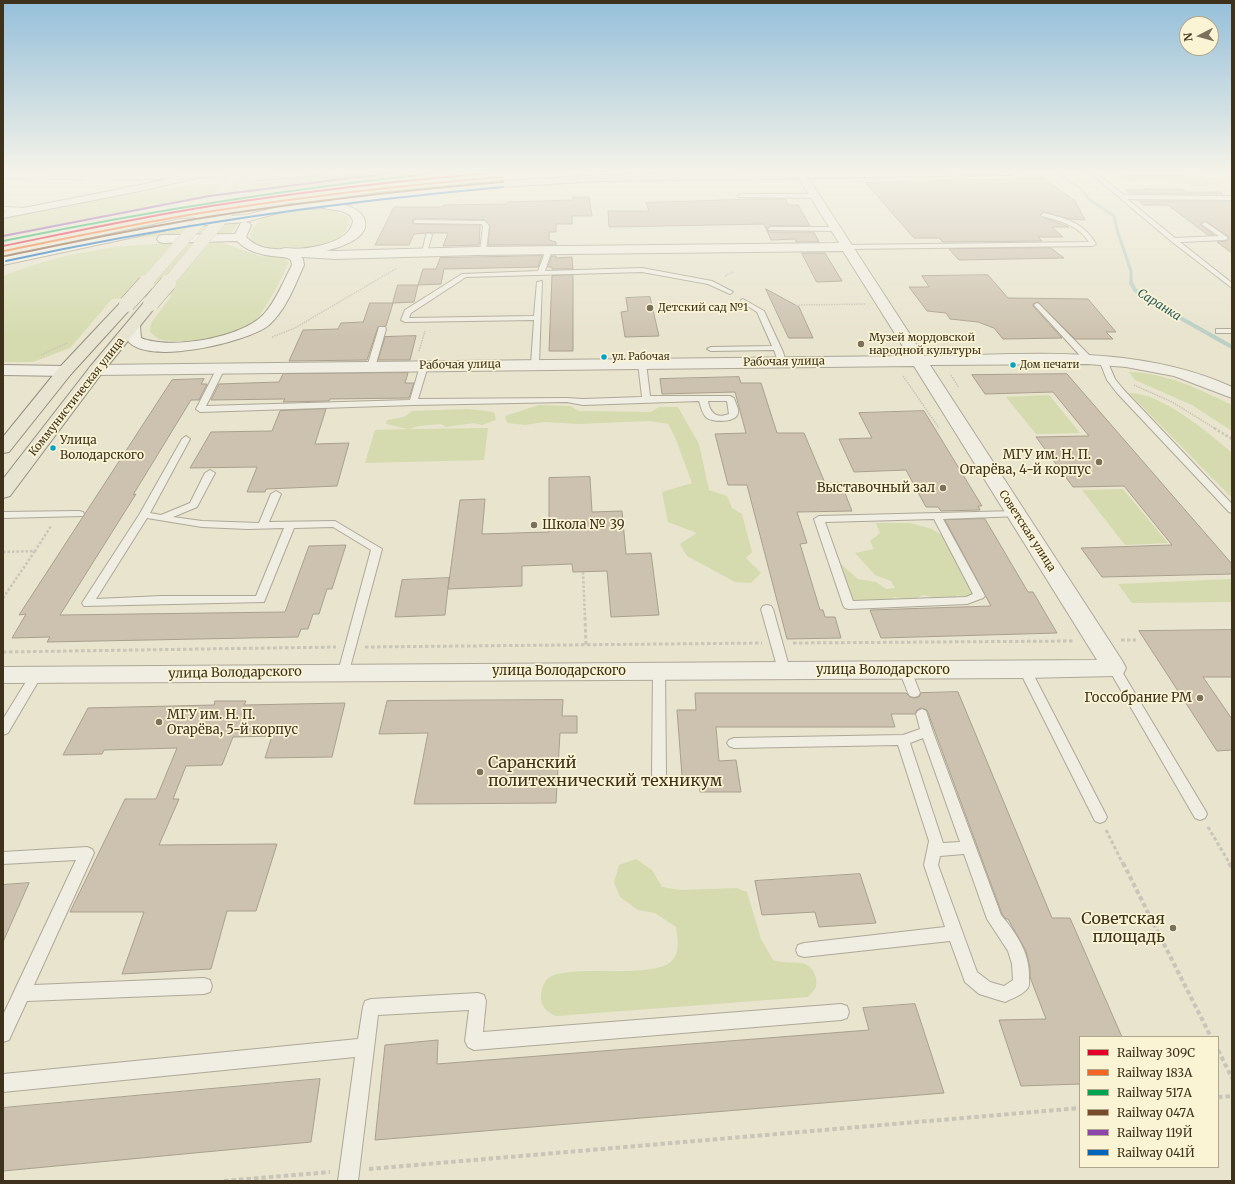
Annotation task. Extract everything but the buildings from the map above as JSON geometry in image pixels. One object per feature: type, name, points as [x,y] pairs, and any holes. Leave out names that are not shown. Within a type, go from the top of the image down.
[{"type":"main road","name":"Коммунистическая улица","points":[[3,448],[65,371],[127,304],[194,227]]},
{"type":"main road","name":"Коммунистическая улица","points":[[3,492],[96,370],[214,227]]},
{"type":"main road","name":"Рабочая улица","points":[[65,371],[96,370]]},
{"type":"street","points":[[3,261],[156,227]]},
{"type":"street","points":[[240,238],[244,227]]},
{"type":"street","points":[[281,252],[324,248],[346,240],[357,231],[358,227]]},
{"type":"street","name":"Советская улица","points":[[834,228],[1114,668]]},
{"type":"street","points":[[3,267],[62,252],[115,243],[206,238],[240,238],[246,245],[252,248],[281,252],[335,255],[483,250],[846,247]]},
{"type":"street","points":[[346,240],[345,244],[348,250],[368,254]]},
{"type":"street","points":[[133,326],[133,335],[136,340],[143,344],[166,347],[220,341],[253,329],[264,322],[272,314],[298,265],[297,259],[292,255],[281,252]]},
{"type":"street","name":"Рабочая улица","points":[[96,370],[371,366],[421,362],[535,364],[642,363],[779,355],[918,361],[1088,359],[1134,362],[1174,370],[1196,377],[1232,394]]},
{"type":"street","name":"Рабочая улица","points":[[3,370],[65,371]]},
{"type":"street","name":"улица Володарского","points":[[3,676],[344,672],[1025,670],[1114,668]]},
{"type":"lane","points":[[483,250],[486,227]]},
{"type":"lane","points":[[846,247],[1092,244],[1088,234],[1079,227]]},
{"type":"lane","points":[[1158,227],[1232,286]]},
{"type":"lane","points":[[1173,240],[1225,238],[1210,227]]},
{"type":"lane","points":[[771,229],[834,228]]},
{"type":"lane","points":[[424,252],[429,236]]},
{"type":"lane","points":[[541,273],[549,250]]},
{"type":"lane","points":[[538,318],[404,320],[408,312],[464,275],[642,270],[710,282],[730,292]]},
{"type":"lane","points":[[535,364],[540,282]]},
{"type":"lane","points":[[711,349],[779,355],[760,311],[743,301]]},
{"type":"lane","points":[[1037,305],[1088,359]]},
{"type":"lane","points":[[371,366],[382,329]]},
{"type":"lane","points":[[1219,331],[1232,331]]},
{"type":"lane","points":[[1103,360],[1111,380],[1125,397],[1232,510]]},
{"type":"lane","points":[[413,402],[421,362]]},
{"type":"lane","points":[[642,363],[646,398]]},
{"type":"lane","points":[[221,368],[200,409],[413,402],[567,400],[583,402],[646,398],[703,398]]},
{"type":"lane","points":[[186,439],[144,515],[88,603],[162,600],[260,600],[290,525]]},
{"type":"lane","points":[[158,519],[194,505],[210,473]]},
{"type":"lane","points":[[263,525],[276,494]]},
{"type":"lane","points":[[3,515],[79,514]]},
{"type":"lane","points":[[937,516],[979,596],[966,600],[849,605],[819,519],[937,516],[1016,514]]},
{"type":"lane","points":[[144,515],[158,519],[202,524],[335,524],[377,549],[344,672]]},
{"type":"lane","points":[[768,609],[784,670]]},
{"type":"lane","points":[[1114,668],[1200,814]]},
{"type":"lane","points":[[659,670],[659,775]]},
{"type":"lane","points":[[905,670],[914,693]]},
{"type":"lane","points":[[1025,670],[1100,817]]},
{"type":"lane","points":[[3,730],[36,675]]},
{"type":"lane","points":[[903,740],[936,841],[931,865],[971,977],[985,988],[1005,994],[1021,984],[1022,967],[1012,940],[995,919],[968,848],[922,714]]},
{"type":"lane","points":[[734,743],[903,740],[927,732]]},
{"type":"lane","points":[[934,850],[968,848]]},
{"type":"lane","points":[[3,858],[87,853],[3,1034]]},
{"type":"lane","points":[[804,950],[955,933]]},
{"type":"lane","points":[[22,993],[204,986]]},
{"type":"lane","points":[[348,1176],[364,1047],[372,1007],[478,1001],[474,1042],[841,1012]]},
{"type":"lane","points":[[3,1083],[364,1047]]},
{"type":"path","points":[[266,339],[296,328],[424,252]]},
{"type":"path","points":[[760,311],[801,305],[865,304]]},
{"type":"path","points":[[421,362],[428,320]]},
{"type":"path","points":[[1111,380],[1124,382],[1147,390],[1232,439]]},
{"type":"path","points":[[3,598],[46,532]]},
{"type":"path","points":[[3,552],[34,551]]},
{"type":"path","points":[[583,572],[586,645]]},
{"type":"path","points":[[3,652],[351,647],[1136,640]]},
{"type":"path","points":[[1200,814],[1232,868]]},
{"type":"path","points":[[1100,817],[1210,1036]]},
{"type":"path","points":[[1219,1052],[1232,1078]]},
{"type":"path","points":[[1219,1097],[1232,1096]]},
{"type":"path","points":[[224,1181],[348,1176],[1079,1108]]},
{"type":"green space","points":[[3,227],[57,227],[3,238]]},
{"type":"green space","points":[[176,227],[235,227],[230,235],[158,236],[98,243]]},
{"type":"green space","points":[[254,227],[347,227],[344,233],[337,239],[326,243],[313,247],[284,249],[270,248],[259,245],[251,240],[250,234]]},
{"type":"green space","points":[[221,242],[259,256],[283,258],[289,262],[275,290],[259,316],[241,329],[228,334],[200,340],[161,340],[150,332],[151,323],[172,295],[112,299],[70,348],[33,362],[3,362],[3,276],[35,264],[69,255],[121,246]]},
{"type":"green space","points":[[1129,372],[1169,378],[1232,405],[1232,431],[1192,405],[1135,380]]},
{"type":"green space","points":[[1129,393],[1141,394],[1169,406],[1211,435],[1232,453],[1232,498]]},
{"type":"green space","points":[[1049,395],[1080,433],[1036,434],[1006,397]]},
{"type":"green space","points":[[539,405],[570,406],[579,411],[651,412],[659,407],[678,407],[699,444],[709,490],[727,496],[732,508],[742,514],[752,552],[746,558],[761,573],[751,583],[735,582],[687,556],[680,544],[697,533],[668,522],[662,492],[692,483],[675,437],[668,424],[649,421],[578,424],[544,422],[525,425],[507,423],[505,416]]},
{"type":"green space","points":[[468,409],[494,412],[496,420],[482,425],[474,423],[446,427],[441,424],[418,426],[410,429],[488,428],[484,460],[365,463],[375,430],[408,429],[386,424],[387,420],[404,417],[412,411]]},
{"type":"green space","points":[[1123,489],[1168,543],[1125,545],[1082,490]]},
{"type":"green space","points":[[876,523],[910,523],[932,529],[949,540],[976,592],[973,599],[957,595],[952,600],[941,600],[924,595],[908,601],[895,597],[886,601],[845,603],[833,565],[842,565],[858,579],[876,582],[886,589],[895,588],[891,581],[875,575],[855,553],[874,549],[870,541],[880,533]]},
{"type":"green space","points":[[1232,579],[1232,602],[1132,603],[1118,584]]},
{"type":"green space","points":[[636,859],[652,870],[662,887],[681,890],[737,888],[747,892],[761,939],[773,960],[801,963],[811,968],[816,979],[815,989],[808,997],[556,1016],[548,1012],[544,1008],[541,993],[546,981],[552,976],[560,973],[581,971],[645,970],[666,965],[674,958],[677,949],[676,927],[655,913],[638,910],[620,897],[614,882],[619,865]]},
{"type":"waterway","name":"Саранка","points":[[1116,227],[1131,271],[1131,283]]},
{"type":"waterway","name":"Саранка","points":[[1131,283],[1135,290],[1145,298],[1232,347]]},
{"type":"rail line","name":"119Й","points":[[3,236],[48,227]]},
{"type":"rail line","name":"517А","points":[[3,241],[72,227]]},
{"type":"rail line","name":"309С","points":[[3,246],[96,227]]},
{"type":"rail line","name":"183А","points":[[4,251],[122,227]]},
{"type":"rail line","name":"047А","points":[[5,256],[150,227]]},
{"type":"rail line","name":"041Й","points":[[6,261],[176,227]]},
{"type":"place","name":"Детский сад №1","points":[[650,308]]},
{"type":"place","name":"Музей мордовской народной культуры","points":[[861,344]]},
{"type":"place","name":"ул. Рабочая","points":[[604,357]]},
{"type":"place","name":"Дом печати","points":[[1013,365]]},
{"type":"place","name":"Улица Володарского","points":[[53,448]]},
{"type":"place","name":"МГУ им. Н. П. Огарёва, 4-й корпус","points":[[1099,462]]},
{"type":"place","name":"Выставочный зал","points":[[943,488]]},
{"type":"place","name":"Школа № 39","points":[[534,525]]},
{"type":"place","name":"Госсобрание РМ","points":[[1200,698]]},
{"type":"place","name":"МГУ им. Н. П. Огарёва, 5-й корпус","points":[[159,722]]},
{"type":"place","name":"Саранский политехнический техникум","points":[[480,772]]},
{"type":"place","name":"Советская площадь","points":[[1173,928]]}]
